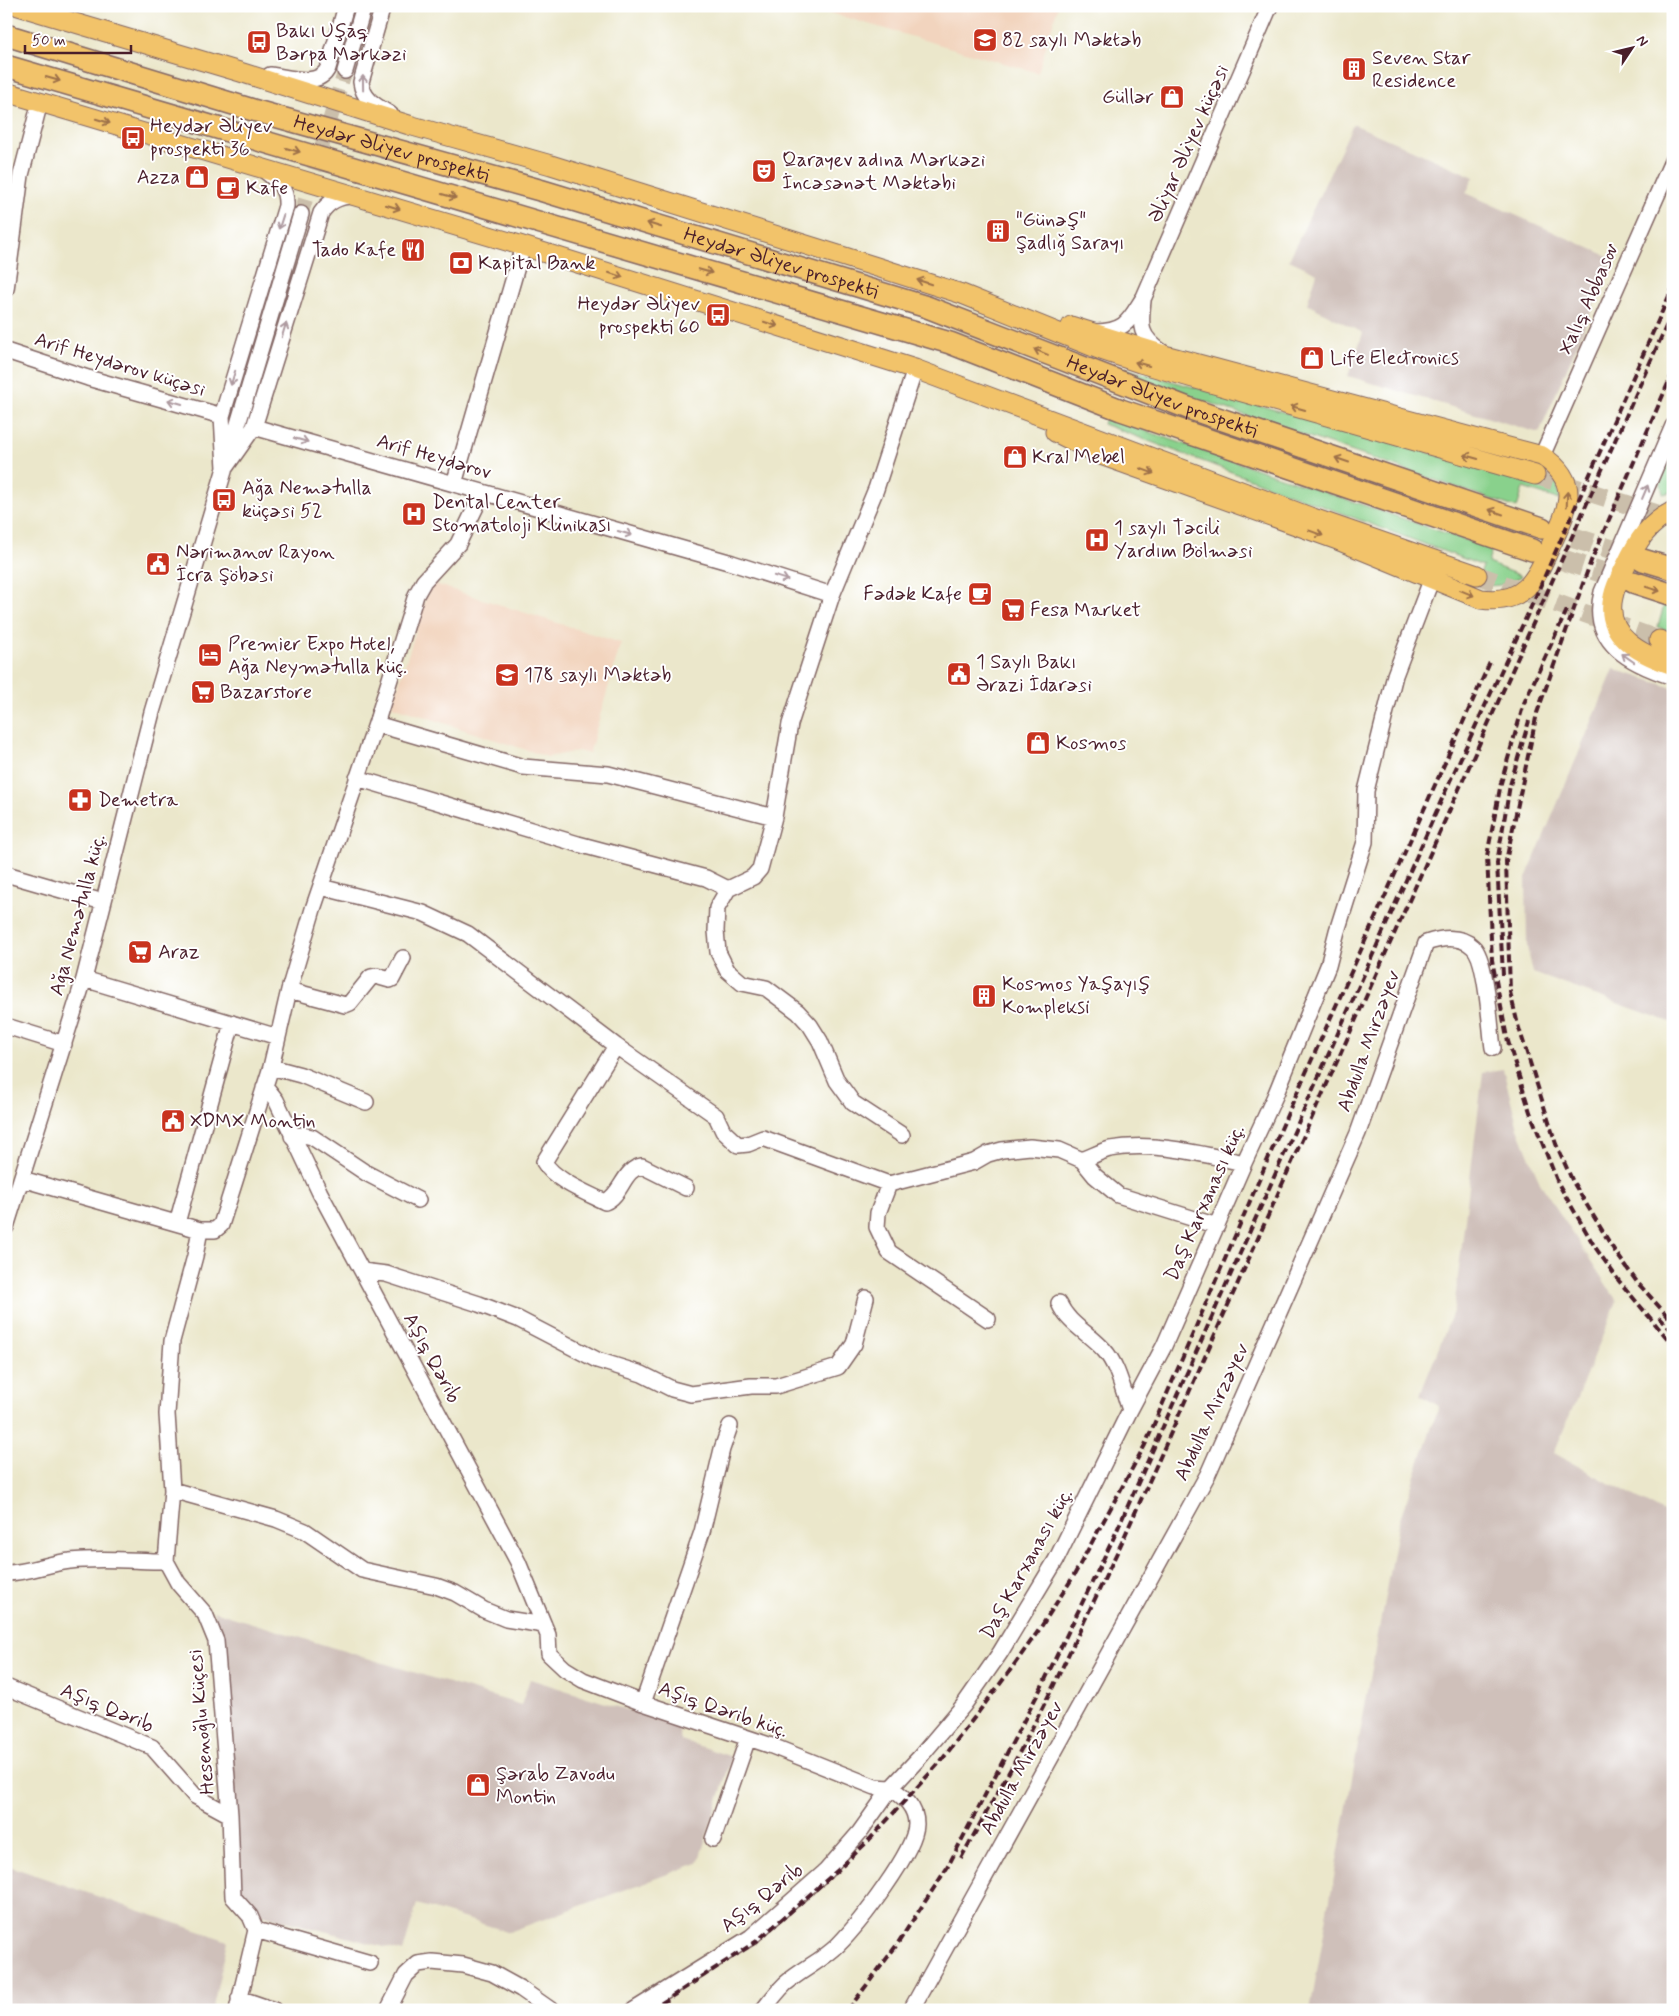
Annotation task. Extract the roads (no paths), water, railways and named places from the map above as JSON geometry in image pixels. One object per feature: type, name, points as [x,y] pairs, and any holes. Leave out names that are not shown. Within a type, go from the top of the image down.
[{"type":"highway","name":"Heydər Əliyev prospekti","points":[[6,35],[253,110],[543,191],[926,307],[1188,408],[1542,528]]},
{"type":"highway","name":"Heydər Əliyev prospekti","points":[[6,66],[950,342],[1121,410],[1532,550]]},
{"type":"highway","points":[[1643,560],[1673,569]]},
{"type":"highway","points":[[1633,582],[1673,595]]},
{"type":"main road","points":[[18,6],[42,10],[409,125],[551,164],[962,294],[1168,356],[1542,456],[1550,461],[1562,474],[1569,496],[1566,511],[1538,574],[1530,585],[1509,598],[1492,600],[1470,595],[1335,540],[1101,455],[960,385]]},
{"type":"main road","points":[[6,92],[523,246],[915,369],[1301,513],[1477,574]]},
{"type":"main road","points":[[962,294],[1122,357],[1535,475]]},
{"type":"main road","points":[[1673,511],[1658,519],[1641,537],[1617,585],[1612,605],[1613,617],[1618,630],[1635,649],[1673,665]]},
{"type":"street","points":[[240,72],[318,79],[324,75],[328,68],[346,6]]},
{"type":"street","points":[[345,71],[364,6]]},
{"type":"street","points":[[383,6],[362,77],[363,93],[375,106],[409,125]]},
{"type":"street","name":"Əliyar Əliyev küçəsi","points":[[1092,333],[1112,332],[1120,328],[1128,322],[1144,297],[1270,6]]},
{"type":"street","points":[[6,289],[20,182],[40,102]]},
{"type":"street","name":"Xalıq Abbasov","points":[[1542,456],[1673,159]]},
{"type":"street","points":[[222,416],[286,206],[287,195],[283,187],[261,168]]},
{"type":"street","name":"Ağa Nemətulla küç.","points":[[6,1227],[84,979],[152,712],[225,468],[254,426],[321,213],[329,202],[338,198],[357,196]]},
{"type":"street","points":[[225,468],[301,214]]},
{"type":"street","points":[[454,484],[523,246]]},
{"type":"street","name":"Əliyar Əliyev küçəsi","points":[[1144,297],[1141,327],[1144,336],[1150,344],[1168,356]]},
{"type":"street","name":"Arif Heydərov küçəsi","points":[[6,351],[88,378],[222,416]]},
{"type":"street","points":[[902,1135],[853,1103],[838,1081],[820,1040],[810,1024],[798,1012],[766,988],[742,982],[727,970],[718,952],[716,931],[717,908],[728,889],[753,877],[760,869],[774,817],[790,724],[832,595],[876,489],[915,369]]},
{"type":"street","name":"Ağa Nemətulla küç.","points":[[222,416],[225,468]]},
{"type":"street","name":"Arif Heydərov","points":[[254,426],[732,563],[832,595]]},
{"type":"street","points":[[1673,426],[1602,592],[1599,611],[1603,628],[1608,638],[1621,653],[1642,667],[1673,677]]},
{"type":"street","points":[[22,1179],[200,1230],[215,1230],[224,1219],[271,1067],[289,990],[416,595],[424,581],[452,553],[458,544],[483,492]]},
{"type":"street","name":"Daş Karxanası küç.","points":[[891,1788],[963,1706],[1000,1653],[1056,1560],[1130,1410],[1164,1346],[1275,1096],[1332,955],[1337,931],[1365,842],[1366,791],[1393,683],[1432,578]]},
{"type":"street","points":[[376,724],[523,767],[608,774],[774,817]]},
{"type":"street","points":[[357,778],[578,844],[706,878],[728,889]]},
{"type":"street","points":[[6,874],[103,902]]},
{"type":"street","points":[[322,887],[423,913],[468,934],[616,1046],[716,1116],[722,1131],[738,1145],[748,1144],[763,1138],[888,1184],[974,1162],[988,1154],[1002,1150],[1030,1147],[1059,1150],[1082,1160],[1095,1176],[1118,1195],[1217,1226]]},
{"type":"street","name":"Abdulla Mirzəyev","points":[[911,2010],[1208,1474],[1358,1133],[1426,943],[1442,938],[1459,940],[1474,948],[1482,964],[1493,1048]]},
{"type":"street","points":[[289,990],[345,1005],[350,1003],[371,977],[392,979],[403,958]]},
{"type":"street","points":[[84,979],[278,1037]]},
{"type":"street","points":[[177,1223],[232,1023]]},
{"type":"street","points":[[6,1026],[64,1044]]},
{"type":"street","points":[[616,1046],[544,1162],[547,1168],[575,1187],[605,1202],[611,1199],[630,1172],[642,1166],[686,1188]]},
{"type":"street","points":[[271,1067],[301,1075],[366,1102]]},
{"type":"street","name":"Aşıq Qərib","points":[[264,1088],[276,1100],[292,1136],[362,1271],[518,1562],[548,1635],[549,1654]]},
{"type":"street","points":[[292,1136],[303,1135],[312,1137],[366,1173],[401,1193],[418,1200]]},
{"type":"street","points":[[1082,1160],[1110,1149],[1140,1147],[1166,1148],[1244,1163]]},
{"type":"street","points":[[888,1184],[878,1213],[877,1227],[888,1252],[988,1319]]},
{"type":"street","points":[[6,1573],[73,1560],[166,1561],[172,1490],[167,1414],[172,1341],[195,1256],[200,1230]]},
{"type":"street","points":[[362,1271],[386,1274],[479,1304],[518,1319],[597,1360],[642,1374],[672,1389],[691,1394],[751,1386],[776,1386],[838,1367],[854,1344],[866,1298]]},
{"type":"street","points":[[1058,1303],[1071,1321],[1105,1351],[1112,1361],[1130,1410]]},
{"type":"street","points":[[643,1703],[702,1532],[722,1449],[730,1426]]},
{"type":"street","points":[[172,1490],[276,1520],[305,1532],[362,1570],[436,1586],[455,1593],[484,1610],[506,1619],[544,1625]]},
{"type":"street","name":"Hesenoğlu Küçesi","points":[[166,1561],[178,1583],[205,1614],[216,1641],[230,1815],[233,1897],[250,1916],[256,1930]]},
{"type":"street","name":"Aşıq Qərib küç.","points":[[549,1654],[565,1669],[583,1680],[643,1703],[748,1738],[875,1788],[891,1788]]},
{"type":"street","name":"Aşıq Qərib","points":[[6,1687],[152,1748],[195,1796],[230,1815]]},
{"type":"street","points":[[713,1839],[748,1738]]},
{"type":"street","points":[[763,2010],[787,1982],[823,1959],[839,1944],[879,1894],[905,1855],[915,1834],[916,1822],[906,1799],[891,1788]]},
{"type":"street","name":"Aşıq Qərib","points":[[634,2010],[750,1937],[826,1871],[859,1832],[891,1788]]},
{"type":"street","points":[[274,2010],[238,2004],[256,1930],[370,1963]]},
{"type":"street","points":[[388,2010],[406,1975],[418,1964],[432,1962],[463,1965],[492,1973],[521,1989],[551,2010]]},
{"type":"tunnel","points":[[301,214],[345,71]]},
{"type":"tunnel","points":[[1535,475],[1673,519]]},
{"type":"tunnel","points":[[1542,528],[1638,558]]},
{"type":"tunnel","points":[[1532,550],[1629,581]]},
{"type":"tunnel","points":[[1477,575],[1659,640]]},
{"type":"railway","points":[[848,2010],[896,1946],[947,1868],[1043,1684],[1114,1537],[1450,781],[1531,607],[1673,287]]},
{"type":"railway","points":[[961,1858],[1014,1763],[1052,1689],[1122,1542],[1673,311]]},
{"type":"railway","points":[[1673,372],[1591,561],[1537,713],[1506,861],[1510,992],[1518,1025],[1556,1144],[1573,1182],[1614,1250],[1637,1282],[1673,1322]]},
{"type":"railway","points":[[1567,610],[1524,703],[1501,783],[1487,856],[1492,960],[1507,1038],[1530,1112],[1558,1183],[1595,1247],[1619,1281],[1673,1345]]},
{"type":"railway","points":[[651,2010],[757,1941],[838,1870],[869,1840],[941,1761],[1006,1676],[1039,1630],[1073,1577],[1145,1445],[1287,1115],[1491,660]]},
{"type":"railway","points":[[1503,975],[1497,863],[1510,785],[1529,721]]},
{"type":"railway","points":[[1659,1317],[1673,1332]]},
{"type":"place","name":"82 saylı Məktəb","points":[[985,40]]},
{"type":"place","name":"Bakı Uşaq Bərpa Mərkəzi","points":[[259,42]]},
{"type":"place","name":"Seven Star Residence","points":[[1354,69]]},
{"type":"place","name":"Güllər","points":[[1172,97]]},
{"type":"place","name":"Heydər Əliyev prospekti 36","points":[[133,138]]},
{"type":"place","name":"Qarayev adına Mərkəzi İncəsənət Məktəbi","points":[[764,171]]},
{"type":"place","name":"Azza","points":[[197,177]]},
{"type":"place","name":"Kafe","points":[[228,188]]},
{"type":"place","name":"\"Günəş\" Şadlığ Sarayı","points":[[998,231]]},
{"type":"place","name":"Tado Kafe","points":[[413,250]]},
{"type":"place","name":"Kapital Bank","points":[[461,263]]},
{"type":"place","name":"Heydər Əliyev prospekti 60","points":[[718,315]]},
{"type":"place","name":"Life Electronics","points":[[1312,358]]},
{"type":"place","name":"Kral Mebel","points":[[1015,457]]},
{"type":"place","name":"Ağa Nemətulla küçəsi 52","points":[[224,500]]},
{"type":"place","name":"Dental Center Stomatoloji Klinikası","points":[[414,514]]},
{"type":"place","name":"1 saylı Təcili Yardım Bölməsi","points":[[1097,540]]},
{"type":"place","name":"Nərimanov Rayon İcra Şöbəsi","points":[[158,564]]},
{"type":"place","name":"Fədək Kafe","points":[[980,594]]},
{"type":"place","name":"Fesa Market","points":[[1013,610]]},
{"type":"place","name":"Premier Expo Hotel, Ağa Neymətulla küç.","points":[[210,655]]},
{"type":"place","name":"1 Saylı Bakı Ərazi İdarəsi","points":[[959,674]]},
{"type":"place","name":"178 saylı Məktəb","points":[[507,675]]},
{"type":"place","name":"Bazarstore","points":[[203,692]]},
{"type":"place","name":"Kosmos","points":[[1038,743]]},
{"type":"place","name":"Demetra","points":[[80,800]]},
{"type":"place","name":"Araz","points":[[140,952]]},
{"type":"place","name":"Kosmos Yaşayış Kompleksi","points":[[984,996]]},
{"type":"place","name":"XDMX Montin","points":[[173,1121]]},
{"type":"place","name":"Şərab Zavodu Montin","points":[[478,1785]]}]
